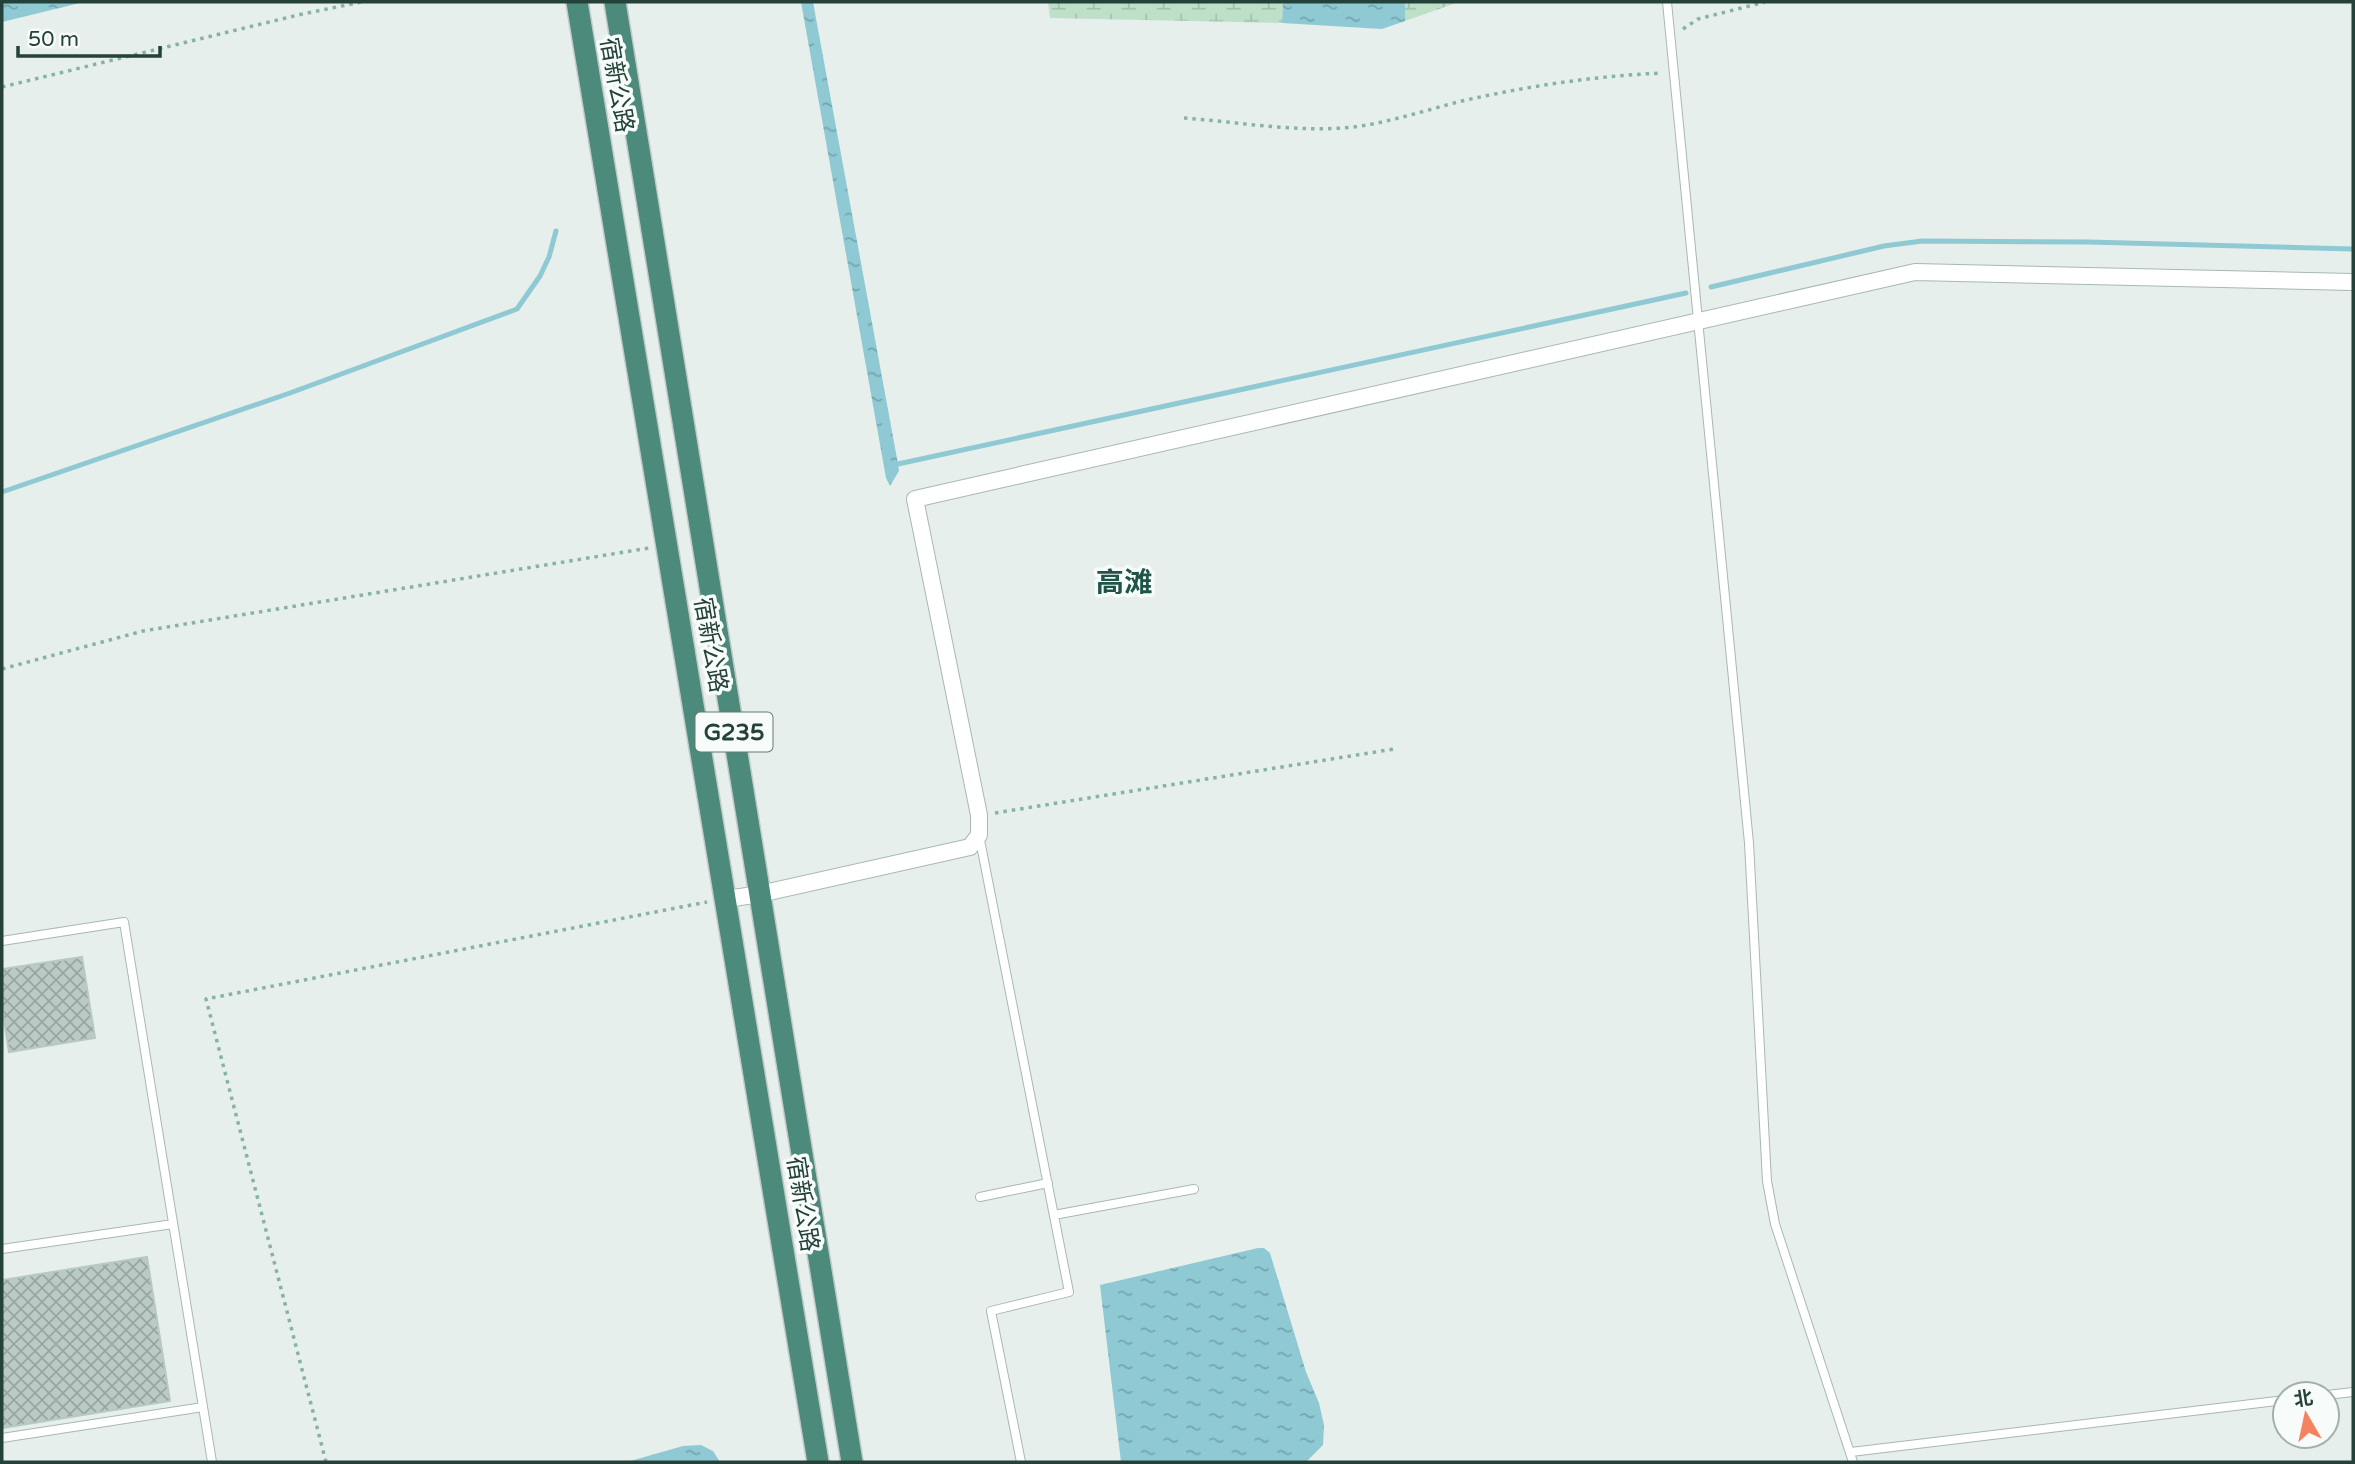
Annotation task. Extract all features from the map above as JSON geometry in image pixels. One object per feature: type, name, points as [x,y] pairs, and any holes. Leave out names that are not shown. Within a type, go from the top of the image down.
[{"type":"highway","name":"宿新公路","points":[[577,2],[818,1462]]},
{"type":"highway","name":"宿新公路","points":[[615,2],[852,1462]]},
{"type":"street","points":[[727,899],[970,847],[979,835],[979,815],[915,499],[1915,272],[2353,282]]},
{"type":"lane","points":[[1667,2],[1749,843],[1767,1181],[1775,1224],[1853,1462]]},
{"type":"lane","points":[[979,835],[1069,1292],[991,1311],[1021,1462]]},
{"type":"lane","points":[[2,941],[124,922],[212,1462]]},
{"type":"lane","points":[[980,1197],[1048,1183]]},
{"type":"lane","points":[[1054,1215],[1194,1189]]},
{"type":"lane","points":[[2,1250],[173,1224]]},
{"type":"lane","points":[[1851,1452],[2271,1403]]},
{"type":"lane","points":[[2,1438],[203,1407]]},
{"type":"path","points":[[2,86],[361,2]]},
{"type":"path","points":[[1670,38],[1698,19],[1724,10],[1765,2]]},
{"type":"path","points":[[1184,118],[1306,127],[1351,127],[1384,122],[1529,87],[1625,74],[1674,72]]},
{"type":"path","points":[[2,669],[143,631],[668,545]]},
{"type":"path","points":[[979,815],[1394,749]]},
{"type":"path","points":[[326,1462],[206,999],[727,899]]},
{"type":"green space","points":[[1048,2],[1283,2],[1282,23],[1050,18]]},
{"type":"green space","points":[[1405,2],[1459,2],[1405,21]]},
{"type":"water","points":[[2,2],[84,2],[2,22]]},
{"type":"water","points":[[801,2],[813,2],[898,464],[899,471],[890,486],[886,478]]},
{"type":"water","points":[[1283,2],[1405,2],[1405,21],[1382,29],[1282,23]]},
{"type":"water","points":[[1264,1248],[1270,1253],[1306,1372],[1319,1403],[1324,1425],[1323,1445],[1306,1462],[1121,1462],[1100,1285]]},
{"type":"water","points":[[701,1445],[713,1451],[720,1462],[627,1462],[683,1446]]},
{"type":"building","points":[[82,957],[95,1038],[9,1052],[2,1006],[2,969]]},
{"type":"building","points":[[147,1257],[170,1401],[2,1428],[2,1280]]},
{"type":"waterway","points":[[2,492],[290,393],[517,309],[540,276],[549,257],[556,231]]},
{"type":"waterway","points":[[1711,287],[1884,246],[1922,241],[2353,249]]},
{"type":"waterway","points":[[898,464],[1686,293]]},
{"type":"district","name":"高滩","points":[[1124,582]]}]
